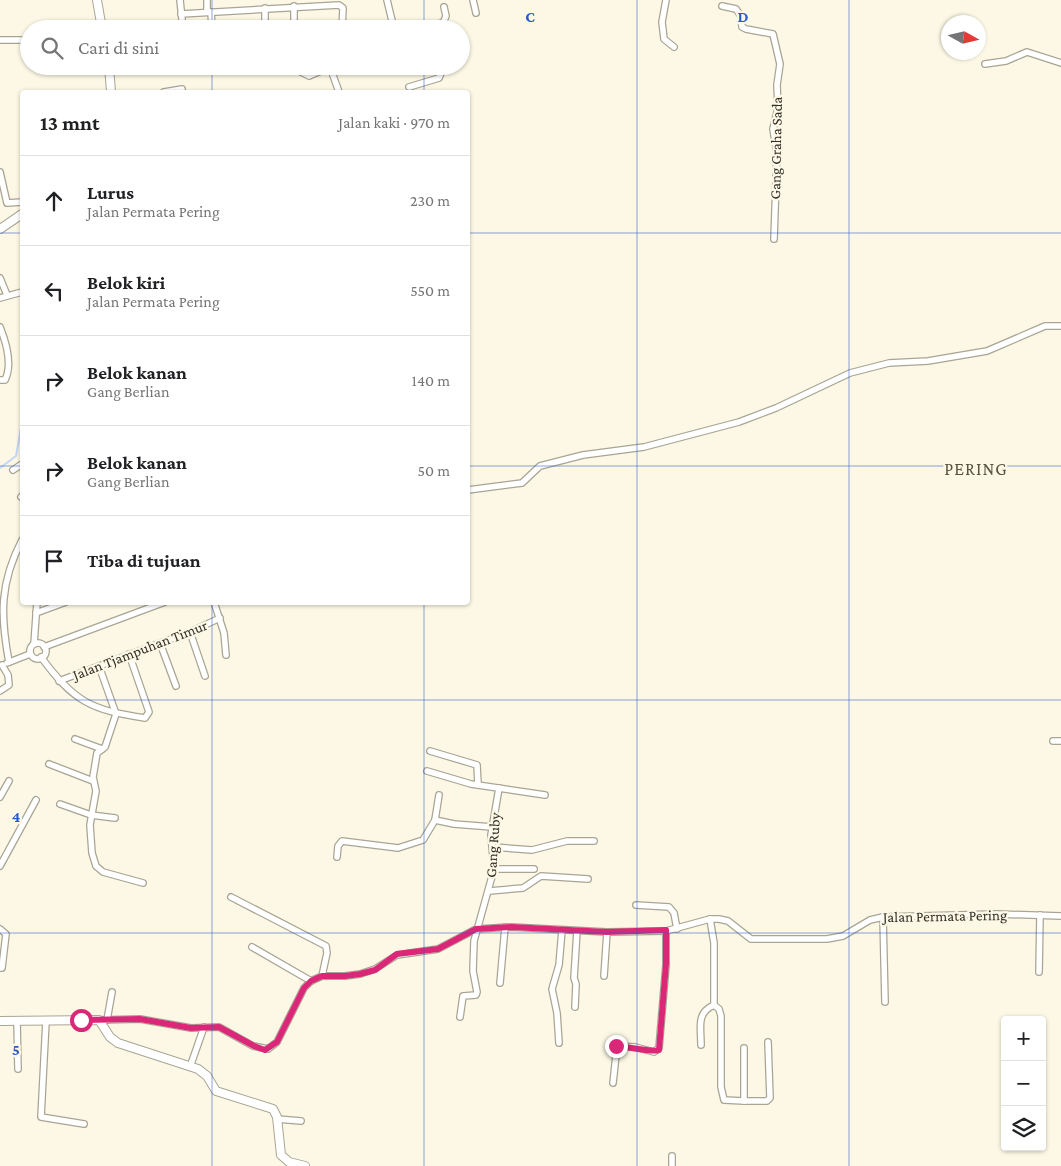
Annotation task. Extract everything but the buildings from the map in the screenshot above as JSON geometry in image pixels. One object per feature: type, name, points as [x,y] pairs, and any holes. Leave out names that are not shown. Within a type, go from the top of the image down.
[{"type":"street","points":[[97,0],[100,20]]},
{"type":"street","points":[[180,0],[182,20]]},
{"type":"street","points":[[207,0],[210,20]]},
{"type":"street","points":[[387,0],[392,20]]},
{"type":"street","points":[[473,0],[476,12]]},
{"type":"street","points":[[666,0],[662,22],[664,40],[674,47]]},
{"type":"street","name":"Gang Graha Sada","points":[[722,5],[739,12],[742,27],[773,34],[780,64],[777,85],[778,108],[773,129],[777,153],[774,239]]},
{"type":"street","points":[[181,14],[294,6],[341,6],[343,8],[342,20]]},
{"type":"street","points":[[294,6],[294,20]]},
{"type":"street","points":[[444,7],[446,16],[444,20]]},
{"type":"street","points":[[265,8],[265,20]]},
{"type":"street","points":[[0,40],[20,40]]},
{"type":"street","points":[[985,64],[1006,61],[1027,52],[1061,63]]},
{"type":"street","points":[[110,75],[111,90]]},
{"type":"street","points":[[333,75],[338,90]]},
{"type":"street","points":[[409,87],[440,78],[441,75]]},
{"type":"street","points":[[176,90],[182,89]]},
{"type":"street","points":[[0,172],[7,203],[20,202]]},
{"type":"street","points":[[0,229],[20,215]]},
{"type":"street","points":[[0,278],[7,295]]},
{"type":"street","points":[[0,298],[20,292]]},
{"type":"street","points":[[470,490],[522,483],[540,466],[583,455],[644,447],[739,422],[776,408],[850,373],[889,363],[928,361],[987,351],[1045,326],[1061,326]]},
{"type":"street","points":[[0,327],[6,343],[8,370],[5,380],[0,380]]},
{"type":"street","points":[[13,470],[20,465]]},
{"type":"street","points":[[9,662],[1,638],[0,602],[7,575],[20,545]]},
{"type":"street","points":[[34,644],[37,605]]},
{"type":"street","points":[[36,613],[58,605]]},
{"type":"street","points":[[44,647],[157,605]]},
{"type":"street","points":[[215,605],[220,618],[226,655]]},
{"type":"street","name":"Jalan Tjampuhan Timur","points":[[59,681],[190,632],[220,618]]},
{"type":"street","points":[[190,632],[204,676]]},
{"type":"street","points":[[40,643],[44,647],[45,653],[41,658],[34,658],[30,654],[30,648],[34,644],[40,643]]},
{"type":"street","points":[[160,643],[176,686]]},
{"type":"street","points":[[0,691],[9,685],[10,680],[1,665],[30,654]]},
{"type":"street","points":[[41,658],[59,681],[81,700],[96,708],[116,714],[145,718],[149,712],[129,654]]},
{"type":"street","points":[[99,666],[116,714],[107,742],[97,753],[93,781],[96,790],[91,815],[90,838],[96,866],[102,872],[143,883]]},
{"type":"street","points":[[75,739],[102,749]]},
{"type":"street","points":[[1053,741],[1061,741]]},
{"type":"street","points":[[430,751],[476,765],[478,784]]},
{"type":"street","points":[[49,764],[93,781]]},
{"type":"street","points":[[427,771],[454,780],[545,795]]},
{"type":"street","points":[[0,797],[9,781]]},
{"type":"street","name":"Gang Ruby","points":[[460,1017],[463,996],[476,995],[477,992],[473,971],[476,929],[494,869],[492,827],[499,788]]},
{"type":"street","points":[[337,856],[338,846],[342,841],[398,848],[420,841],[426,837],[435,820],[439,795]]},
{"type":"street","points":[[0,866],[36,800]]},
{"type":"street","points":[[60,804],[91,815],[115,818]]},
{"type":"street","points":[[435,820],[454,824],[492,827]]},
{"type":"street","points":[[493,847],[532,850],[567,841],[594,842]]},
{"type":"street","points":[[494,869],[534,869]]},
{"type":"street","points":[[488,891],[523,888],[541,876],[588,879]]},
{"type":"street","points":[[231,897],[326,946],[327,953],[322,976]]},
{"type":"street","points":[[636,905],[669,907],[674,913],[677,929]]},
{"type":"street","points":[[1039,972],[1040,915]]},
{"type":"street","name":"Jalan Permata Pering","points":[[710,919],[728,922],[751,939],[827,939],[839,937],[870,920],[883,917],[1061,916]]},
{"type":"street","points":[[883,917],[885,1002]]},
{"type":"street","points":[[0,1021],[140,1019],[191,1028],[219,1027],[254,1046],[268,1049],[277,1042],[304,988],[311,981],[322,976],[345,976],[371,971],[397,954],[438,949],[476,929],[505,927],[607,932],[666,930],[677,929],[710,919],[714,943],[714,1005],[721,1011],[722,1016],[722,1098],[744,1101],[767,1101],[770,1098],[768,1042]]},
{"type":"street","points":[[500,983],[505,927]]},
{"type":"street","points":[[0,929],[6,934],[7,941],[2,968],[0,968]]},
{"type":"street","points":[[559,1043],[557,1012],[552,990],[559,965],[562,930]]},
{"type":"street","points":[[575,1007],[576,984],[574,973],[577,930]]},
{"type":"street","points":[[613,1083],[617,1046],[635,1046],[654,1052],[659,1048],[666,964],[666,930]]},
{"type":"street","points":[[604,976],[607,932]]},
{"type":"street","points":[[252,947],[311,981]]},
{"type":"street","points":[[112,992],[103,1020],[110,1038],[118,1043],[190,1066],[206,1076],[216,1091],[269,1106],[273,1109],[277,1119],[281,1155],[289,1162],[305,1166]]},
{"type":"street","points":[[701,1045],[701,1015],[706,1008],[714,1005]]},
{"type":"street","points":[[17,1021],[18,1069]]},
{"type":"street","points":[[46,1021],[41,1117],[84,1124]]},
{"type":"street","points":[[190,1066],[204,1027]]},
{"type":"street","points":[[744,1048],[744,1101]]},
{"type":"street","points":[[277,1119],[301,1121]]},
{"type":"street","points":[[672,1156],[672,1166]]},
{"type":"waterway","points":[[0,468],[16,456],[20,433]]},
{"type":"district","name":"PERING","points":[[976,469]]},
{"type":"route","points":[[81,1020],[140,1019],[191,1028],[219,1027],[227,1030],[244,1042],[265,1050],[277,1042],[304,988],[311,981],[322,976],[345,976],[375,970],[397,954],[418,953],[438,949],[469,931],[512,927],[607,932],[666,930],[666,964],[659,1050],[654,1052],[635,1046],[631,1048],[616,1046]]}]
